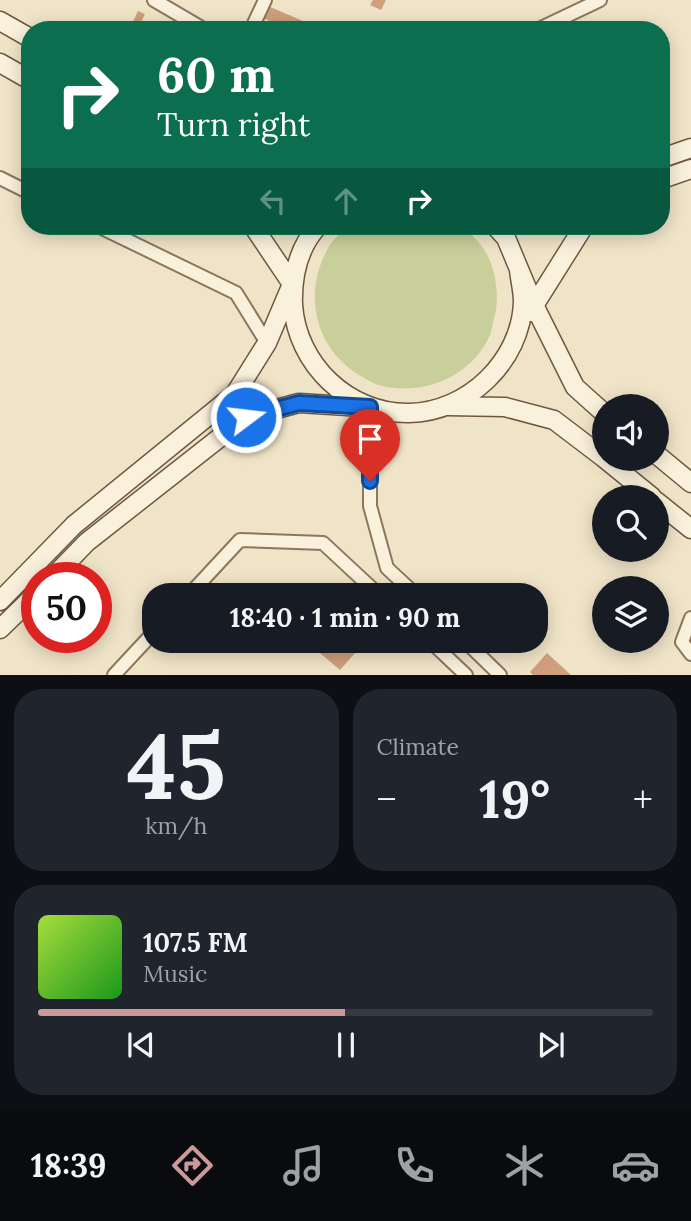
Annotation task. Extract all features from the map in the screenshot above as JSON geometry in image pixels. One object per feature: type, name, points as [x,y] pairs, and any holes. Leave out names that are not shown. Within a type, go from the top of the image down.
[{"type":"main road","points":[[0,21],[21,33]]},
{"type":"main road","points":[[0,63],[21,75]]},
{"type":"main road","points":[[670,155],[691,148]]},
{"type":"main road","points":[[670,176],[691,169]]},
{"type":"main road","points":[[259,235],[292,284],[294,323],[310,359],[335,388],[370,407]]},
{"type":"main road","points":[[0,601],[74,525],[235,394],[267,343],[292,284],[299,258],[312,235]]},
{"type":"main road","points":[[503,235],[575,387],[592,402]]},
{"type":"main road","points":[[448,406],[478,389],[502,364],[517,332],[578,235]]},
{"type":"main road","points":[[517,332],[523,301],[519,270]]},
{"type":"main road","points":[[68,562],[87,542],[246,417],[299,403],[370,407],[409,413],[448,406],[505,407],[554,420],[592,449]]},
{"type":"main road","points":[[669,465],[691,483]]},
{"type":"main road","points":[[620,471],[637,485]]},
{"type":"main road","points":[[669,511],[691,529]]},
{"type":"main road","points":[[0,629],[21,609]]},
{"type":"street","points":[[155,0],[190,21]]},
{"type":"street","points":[[255,21],[265,0]]},
{"type":"street","points":[[556,21],[600,0]]},
{"type":"street","points":[[0,178],[21,188]]},
{"type":"street","points":[[117,235],[236,293],[267,343]]},
{"type":"street","points":[[370,407],[370,506],[387,568],[403,583]]},
{"type":"street","points":[[200,583],[240,540],[323,543],[366,583]]},
{"type":"street","points":[[691,618],[682,642],[691,654]]},
{"type":"street","points":[[114,675],[142,645]]},
{"type":"street","points":[[443,653],[466,675]]},
{"type":"street","points":[[477,653],[500,675]]},
{"type":"green space","points":[[471,235],[478,241],[493,269],[496,306],[490,335],[471,363],[443,381],[411,388],[378,385],[344,364],[323,335],[315,302],[320,267],[336,237]]},
{"type":"building","points":[[373,0],[386,0],[381,10],[370,5]]},
{"type":"building","points":[[268,6],[303,21],[270,21],[263,18]]},
{"type":"building","points":[[138,11],[145,14],[142,21],[133,21]]},
{"type":"building","points":[[320,653],[355,653],[340,670]]},
{"type":"building","points":[[547,653],[571,675],[533,675],[530,672]]},
{"type":"route","points":[[246,417],[299,403],[370,407],[370,481]]}]
